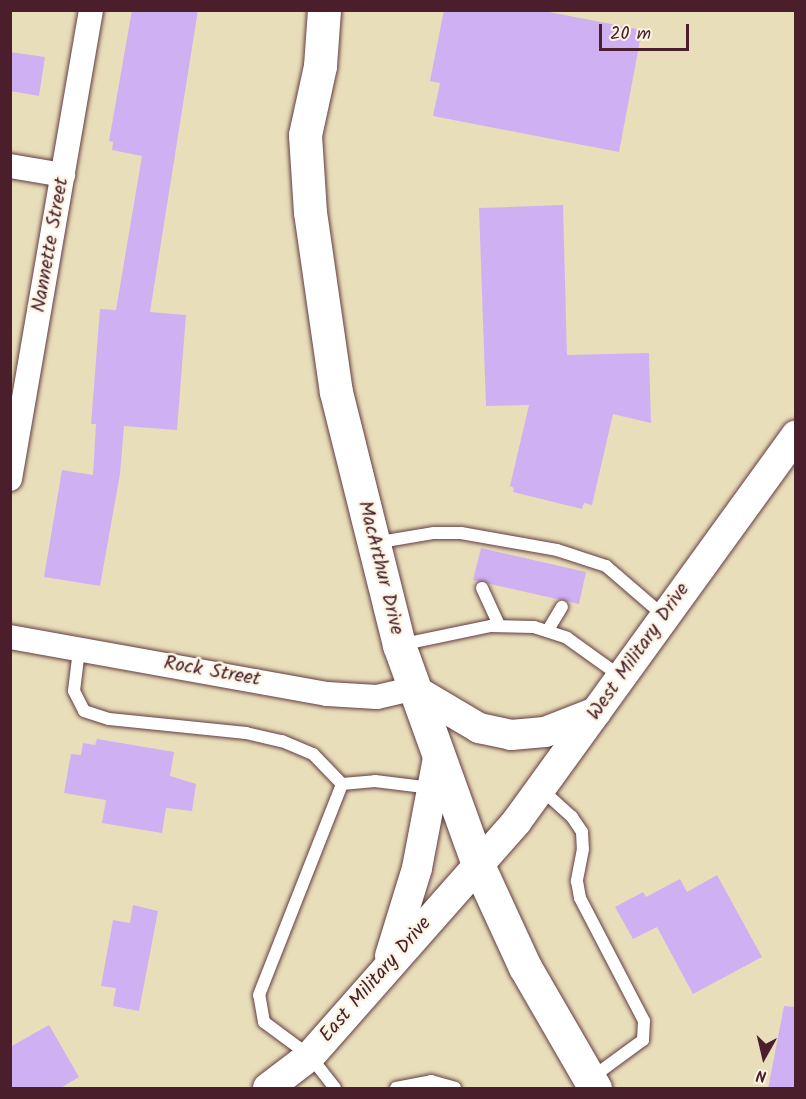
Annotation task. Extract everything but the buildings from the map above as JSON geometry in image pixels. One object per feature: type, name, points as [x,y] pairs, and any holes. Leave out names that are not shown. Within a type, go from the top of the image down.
[{"type":"main road","name":"MacArthur Drive","points":[[324,10],[320,66],[305,135],[310,212],[336,392],[399,645],[435,773],[525,967],[588,1085]]},
{"type":"street","name":"Nannette Street","points":[[10,479],[91,10]]},
{"type":"street","points":[[10,166],[63,175]]},
{"type":"street","name":"West Military Drive","points":[[478,865],[541,789],[795,435]]},
{"type":"street","name":"Rock Street","points":[[10,637],[327,694],[377,697],[413,689]]},
{"type":"street","points":[[413,689],[479,728],[511,735],[545,732],[596,712]]},
{"type":"street","points":[[386,967],[417,868],[435,773]]},
{"type":"street","name":"East Military Drive","points":[[268,1089],[310,1056],[478,865]]},
{"type":"lane","points":[[374,543],[425,534],[461,533],[557,550],[606,566],[664,616]]},
{"type":"lane","points":[[482,588],[499,625]]},
{"type":"lane","points":[[549,630],[562,607]]},
{"type":"lane","points":[[399,645],[499,625],[549,630],[567,638],[621,677]]},
{"type":"lane","points":[[79,650],[74,691],[84,711],[109,719],[246,733],[282,741],[313,754],[342,784]]},
{"type":"lane","points":[[342,784],[435,773]]},
{"type":"lane","points":[[334,1089],[310,1056],[264,1022],[259,995],[342,784]]},
{"type":"lane","points":[[541,789],[572,817],[582,832],[584,849],[577,881],[580,898],[641,1012],[645,1029],[643,1040],[634,1049],[588,1085]]},
{"type":"lane","points":[[396,1089],[431,1081],[455,1089]]}]
